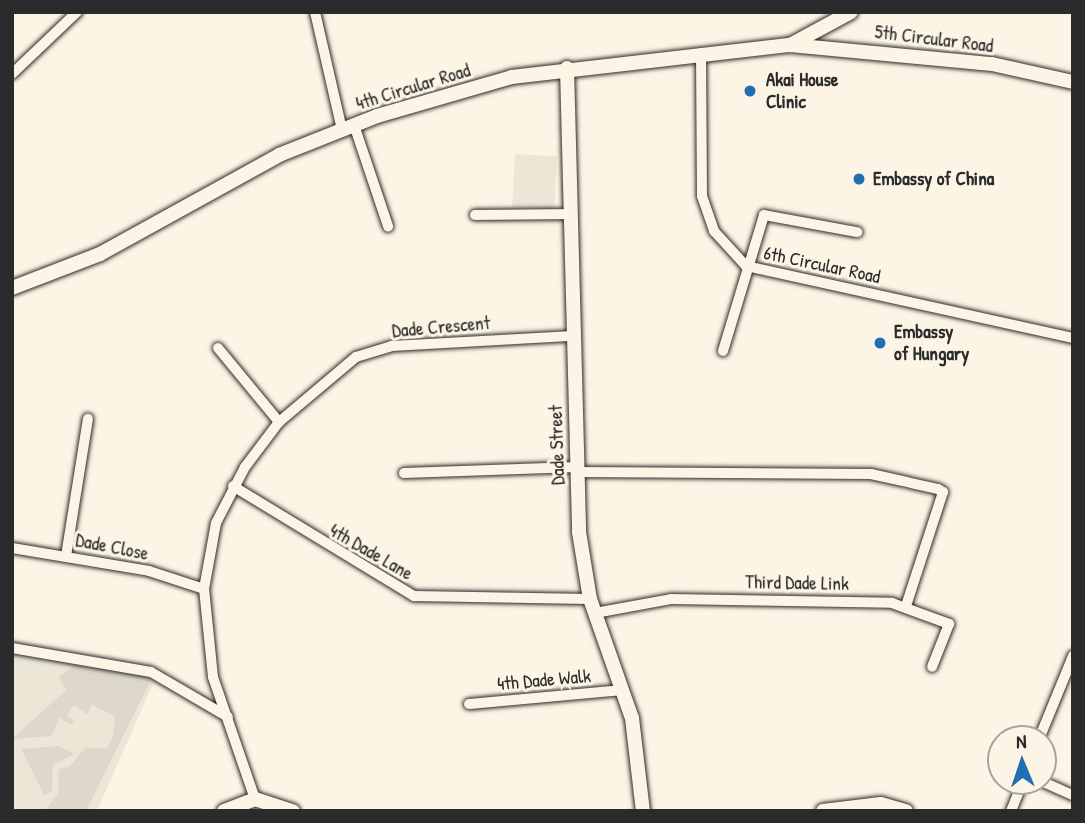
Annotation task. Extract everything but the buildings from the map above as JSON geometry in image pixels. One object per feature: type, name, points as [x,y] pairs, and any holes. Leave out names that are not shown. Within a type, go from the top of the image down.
[{"type":"street","points":[[12,74],[77,12]]},
{"type":"street","points":[[315,12],[348,128],[388,226]]},
{"type":"street","name":"4th Circular Road","points":[[12,288],[100,254],[279,155],[348,128],[512,77],[701,52],[790,45],[850,12]]},
{"type":"street","name":"5th Circular Road","points":[[790,45],[992,64],[1073,82]]},
{"type":"street","name":"6th Circular Road","points":[[701,52],[702,196],[714,231],[746,266],[1073,338]]},
{"type":"street","name":"Dade Street","points":[[567,68],[578,470],[593,606],[623,690],[636,738],[643,811]]},
{"type":"street","points":[[475,215],[571,215]]},
{"type":"street","points":[[723,351],[746,266],[764,215],[857,233]]},
{"type":"street","name":"Dade Crescent","points":[[255,799],[207,649],[204,589],[216,523],[233,486],[279,422],[329,373],[392,346],[573,336]]},
{"type":"street","points":[[218,348],[279,422]]},
{"type":"street","points":[[66,556],[88,419]]},
{"type":"street","points":[[404,473],[578,470],[870,474],[938,489],[943,492],[906,606]]},
{"type":"street","name":"4th Dade Lane","points":[[233,486],[414,596],[593,606]]},
{"type":"street","name":"Dade Close","points":[[12,548],[66,556],[204,589]]},
{"type":"street","name":"Third Dade Link","points":[[593,606],[671,599],[906,606],[949,624],[932,667]]},
{"type":"street","points":[[12,648],[151,672],[228,717]]},
{"type":"street","points":[[1046,725],[1073,656]]},
{"type":"street","name":"4th Dade Walk","points":[[469,704],[623,690]]},
{"type":"street","points":[[224,811],[255,799],[293,811]]},
{"type":"street","points":[[823,811],[881,804],[906,811]]},
{"type":"shaded area","points":[[515,154],[557,156],[554,209],[512,207]]},
{"type":"shaded area","points":[[12,651],[155,679],[97,811],[12,811]]},
{"type":"shaded area","points":[[78,663],[145,675],[150,682],[86,811],[44,811],[58,794],[59,769],[69,767],[85,748],[107,748],[113,736],[115,716],[92,705],[87,714],[74,705],[67,715],[74,720],[71,725],[60,718],[51,736],[12,739],[66,690],[59,677]]},
{"type":"shaded area","points":[[59,746],[74,754],[53,765],[52,791],[44,795],[21,749]]},
{"type":"place","name":"Akai House Clinic","points":[[750,91]]},
{"type":"place","name":"Embassy of China","points":[[859,179]]},
{"type":"place","name":"Embassy of Hungary","points":[[880,343]]}]
